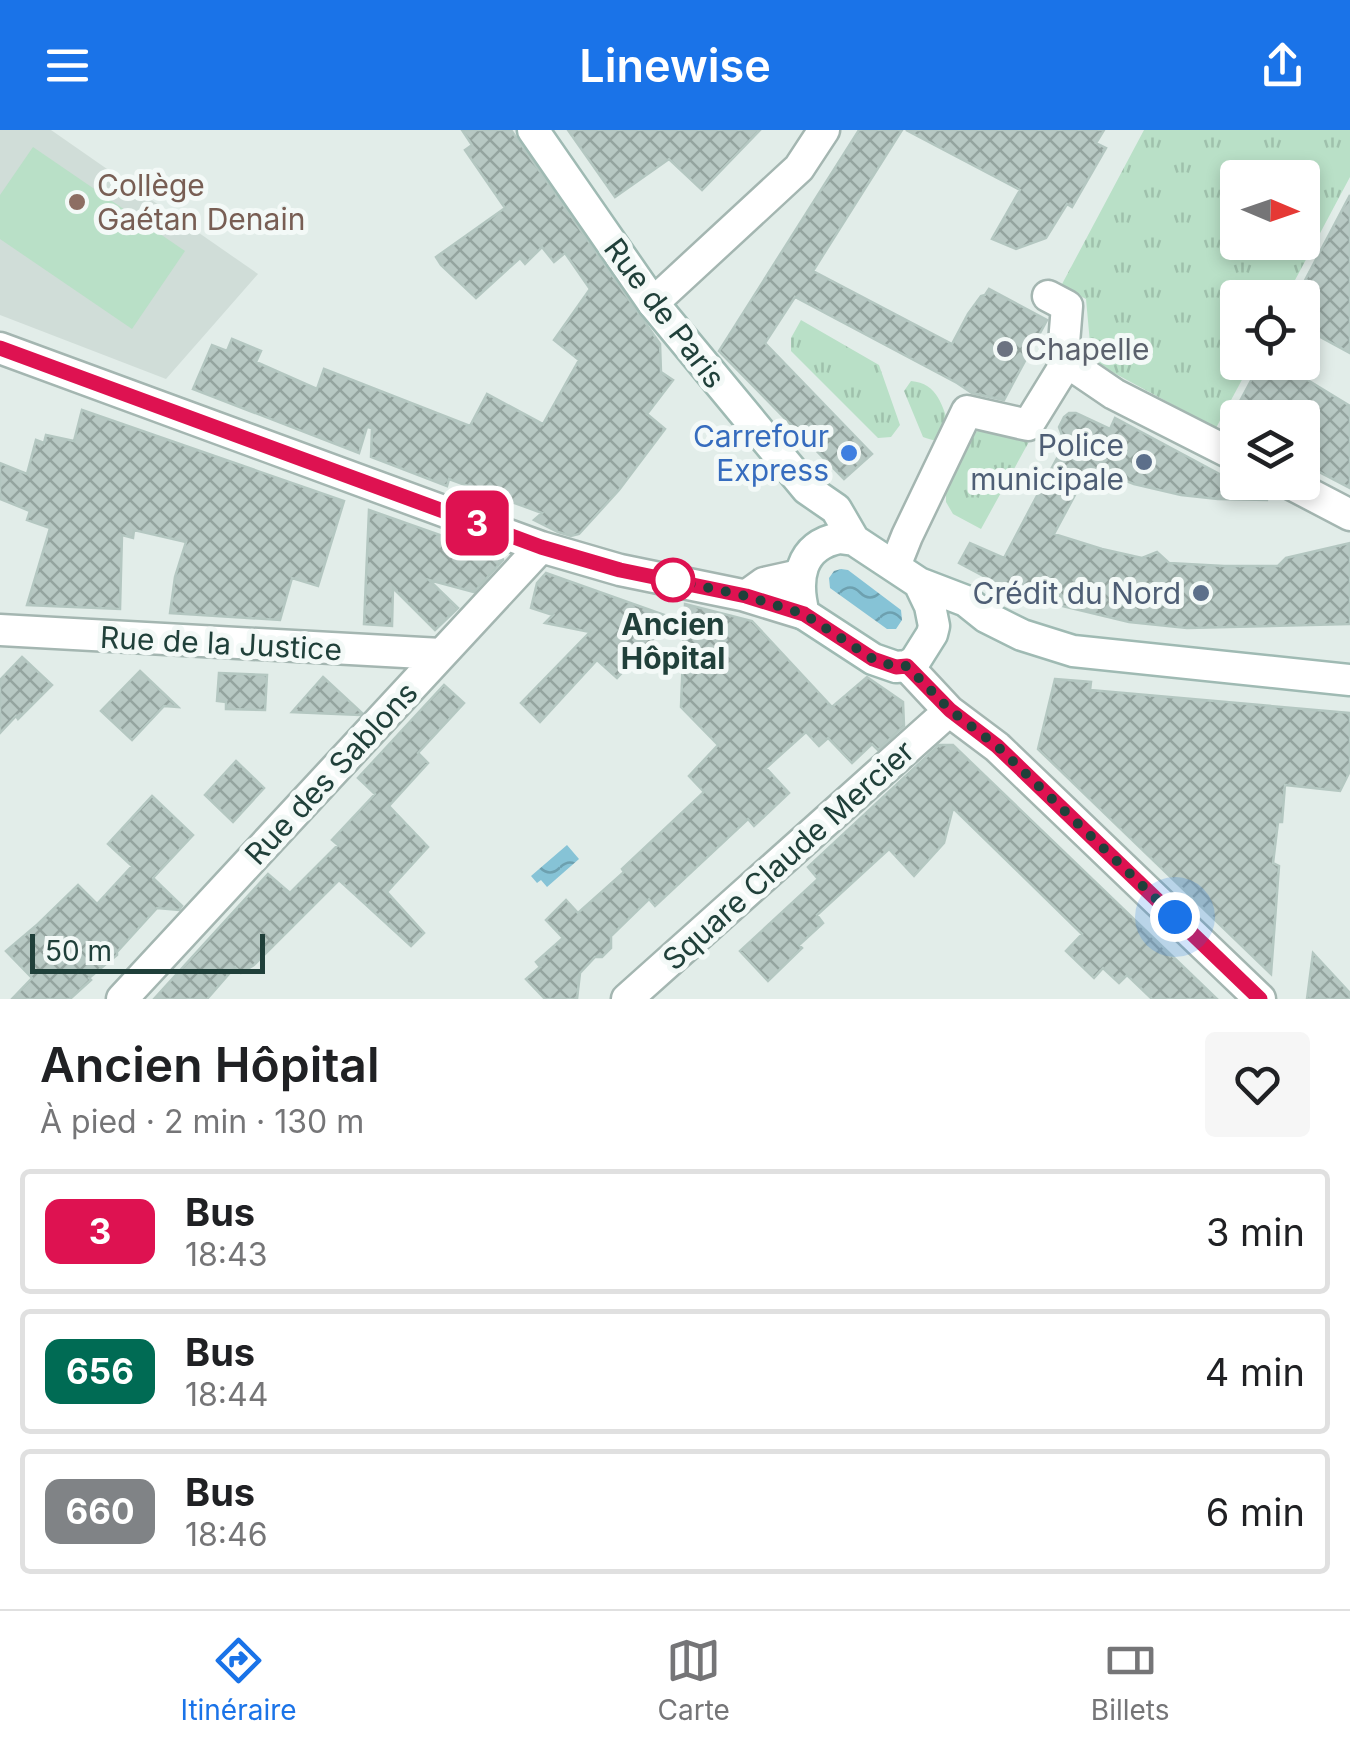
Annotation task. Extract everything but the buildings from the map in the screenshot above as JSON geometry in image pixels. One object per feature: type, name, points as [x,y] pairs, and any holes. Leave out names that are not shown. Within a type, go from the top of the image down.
[{"type":"street","name":"Rue de Paris","points":[[533,130],[654,304],[807,488],[836,508],[854,540]]},
{"type":"street","points":[[654,304],[799,168],[824,130]]},
{"type":"street","points":[[0,348],[541,547],[620,570],[746,596],[804,614],[873,659],[896,667],[907,666],[922,653],[934,626],[930,606],[907,574],[907,536],[967,411],[1028,425],[1067,362],[1067,306],[1048,296]]},
{"type":"street","points":[[1067,362],[1114,394],[1220,447]]},
{"type":"street","name":"Rue de Paris","points":[[807,488],[818,547]]},
{"type":"street","points":[[1320,499],[1350,515]]},
{"type":"street","points":[[804,614],[799,597],[800,575],[809,554],[826,540],[839,538],[854,540],[907,574],[966,601],[986,618],[1022,635],[1074,651],[1350,680]]},
{"type":"street","name":"Rue des Sablons","points":[[122,999],[541,547]]},
{"type":"street","points":[[746,596],[764,583],[800,575]]},
{"type":"street","points":[[934,626],[986,618]]},
{"type":"street","name":"Rue de la Justice","points":[[0,630],[441,654]]},
{"type":"street","points":[[907,666],[950,710],[997,746],[1260,999]]},
{"type":"street","name":"Square Claude Mercier","points":[[627,999],[950,710]]},
{"type":"shaded area","name":"Collège Gaétan Denain","points":[[0,130],[51,130],[258,274],[166,379],[0,315]]},
{"type":"green space","points":[[1144,130],[1350,130],[1350,177],[1320,233],[1320,160],[1220,160],[1220,260],[1306,260],[1295,280],[1220,280],[1220,380],[1242,380],[1231,400],[1220,400],[1216,428],[1101,366],[1090,343],[1086,299],[1061,286]]},
{"type":"green space","points":[[33,147],[185,251],[132,329],[0,239],[0,195]]},
{"type":"green space","points":[[801,320],[879,365],[900,425],[891,437],[878,438],[791,351],[791,338]]},
{"type":"green space","points":[[911,381],[927,386],[938,398],[950,429],[942,439],[923,437],[904,391]]},
{"type":"green space","points":[[990,424],[1031,438],[981,529],[953,514],[946,502],[946,488],[976,432]]},
{"type":"water","points":[[841,569],[848,570],[901,610],[902,620],[896,629],[887,629],[830,588],[829,578]]},
{"type":"water","points":[[567,845],[579,859],[547,887],[541,880],[537,883],[531,876]]},
{"type":"bus line","name":"3","points":[[0,348],[541,547],[620,570],[746,596],[804,614],[873,659],[896,667],[907,666],[950,710],[997,746],[1260,999]]},
{"type":"place","name":"Collège Gaétan Denain","points":[[77,202]]},
{"type":"place","name":"Chapelle","points":[[1005,349]]},
{"type":"place","name":"Carrefour Express","points":[[849,453]]},
{"type":"place","name":"Police municipale","points":[[1144,462]]},
{"type":"place","name":"Ancien Hôpital","points":[[673,580]]},
{"type":"place","name":"Crédit du Nord","points":[[1201,593]]},
{"type":"route","points":[[673,580],[804,614],[873,659],[896,667],[907,666],[950,710],[997,746],[1175,917]]}]
